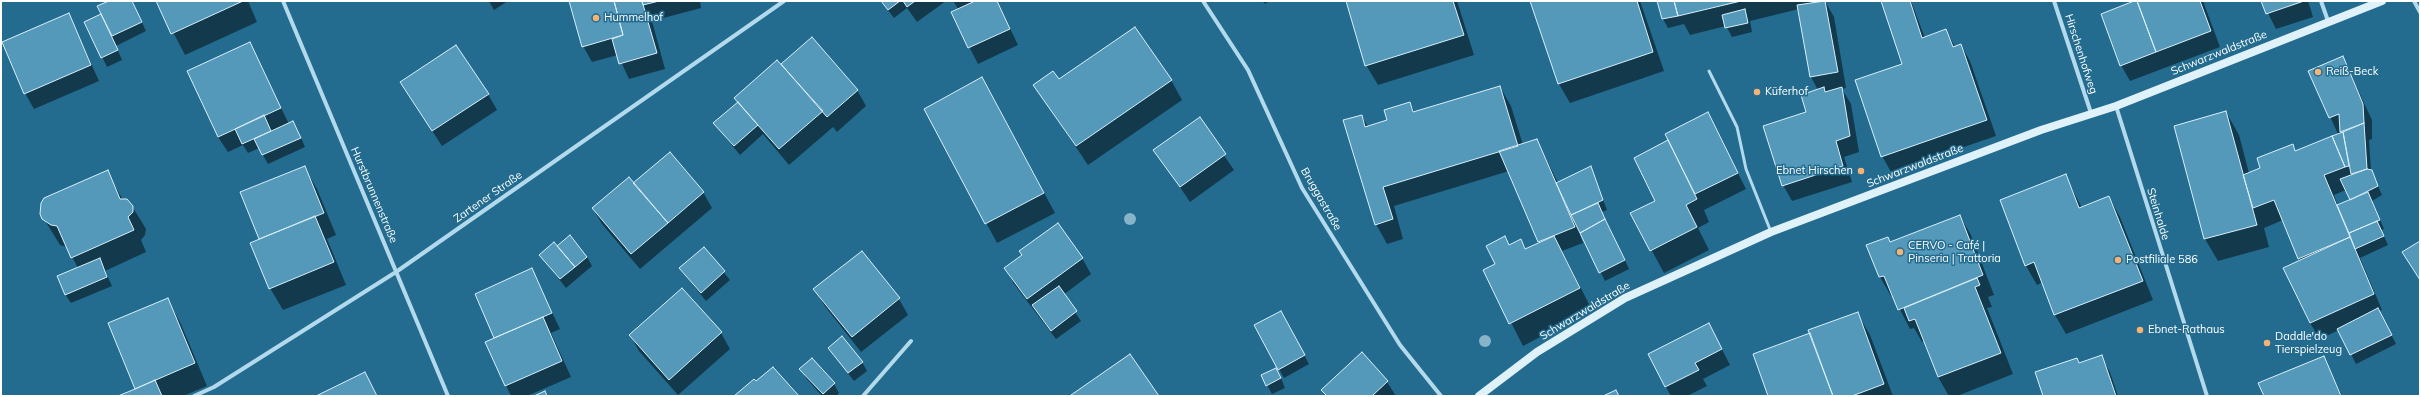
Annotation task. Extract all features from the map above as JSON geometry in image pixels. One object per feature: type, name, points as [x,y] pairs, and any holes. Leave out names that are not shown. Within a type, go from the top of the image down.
[{"type":"main road","name":"Schwarzwaldstraße","points":[[1478,396],[1537,352],[1625,298],[1771,232],[2091,113],[2116,106],[2328,21],[2382,1]]},
{"type":"street","name":"Hurstbrunnenstraße","points":[[283,1],[448,396]]},
{"type":"street","name":"Zartener Straße","points":[[194,396],[214,387],[396,272],[784,1]]},
{"type":"street","name":"Bruggastraße","points":[[1203,1],[1248,70],[1302,188],[1400,345],[1440,396]]},
{"type":"street","name":"Hirschenhofweg","points":[[2054,1],[2091,113]]},
{"type":"street","points":[[2321,1],[2328,21]]},
{"type":"street","points":[[2414,1],[2420,12]]},
{"type":"street","name":"Steinhalde","points":[[2116,106],[2180,315],[2207,396]]},
{"type":"street","points":[[863,396],[911,341]]},
{"type":"lane","points":[[1709,71],[1736,127],[1746,169],[1771,232]]},
{"type":"building","points":[[109,1],[132,1],[142,22],[112,36],[97,6]]},
{"type":"building","points":[[156,1],[243,1],[171,34]]},
{"type":"building","name":"Hummelhof","points":[[569,1],[614,1],[623,35],[582,47]]},
{"type":"building","points":[[614,1],[642,1],[657,53],[619,64],[612,39],[623,35]]},
{"type":"building","points":[[642,1],[659,1],[643,5]]},
{"type":"building","points":[[881,1],[900,1],[888,10]]},
{"type":"building","points":[[903,1],[915,1],[907,7]]},
{"type":"building","points":[[975,1],[997,1],[1010,29],[968,48],[951,12]]},
{"type":"building","points":[[1346,1],[1453,1],[1464,35],[1365,66]]},
{"type":"building","points":[[1530,1],[1637,1],[1653,52],[1558,84]]},
{"type":"building","points":[[1657,1],[1674,1],[1678,16],[1662,19]]},
{"type":"building","points":[[1674,1],[1741,1],[1678,16]]},
{"type":"building","points":[[1825,1],[1838,72],[1810,77],[1797,5]]},
{"type":"building","points":[[1881,1],[1910,1],[1922,38],[1946,29],[1953,47],[1961,44],[1987,120],[1881,157],[1855,80],[1902,64]]},
{"type":"building","points":[[2137,1],[2156,52],[2120,66],[2101,14]]},
{"type":"building","points":[[2137,1],[2200,1],[2211,31],[2156,52]]},
{"type":"building","points":[[2261,1],[2304,1],[2266,14]]},
{"type":"building","points":[[1745,9],[1748,23],[1725,28],[1722,15]]},
{"type":"building","points":[[69,13],[91,65],[24,94],[2,42]]},
{"type":"building","points":[[101,14],[118,50],[101,58],[84,22]]},
{"type":"building","points":[[1135,27],[1172,80],[1076,146],[1033,85],[1053,71],[1059,79]]},
{"type":"building","points":[[812,37],[858,90],[827,117],[781,64]]},
{"type":"building","points":[[250,42],[281,108],[218,137],[187,71]]},
{"type":"building","points":[[456,45],[489,94],[432,131],[400,82]]},
{"type":"building","points":[[2343,56],[2363,104],[2364,123],[2340,132],[2339,114],[2329,118],[2308,71]]},
{"type":"building","points":[[777,60],[823,111],[779,149],[734,98]]},
{"type":"building","points":[[982,77],[1044,193],[985,224],[924,109]]},
{"type":"building","points":[[1500,86],[1518,146],[1383,187],[1393,219],[1375,225],[1343,120],[1362,115],[1365,127],[1387,120],[1384,110],[1410,102],[1413,112]]},
{"type":"building","points":[[1824,87],[1825,92],[1842,87],[1850,136],[1836,141],[1843,166],[1782,186],[1763,126],[1806,112],[1801,95]]},
{"type":"building","points":[[738,102],[758,125],[734,146],[713,123]]},
{"type":"building","points":[[2226,111],[2257,225],[2204,239],[2174,126]]},
{"type":"building","points":[[1708,112],[1738,173],[1695,194],[1665,134]]},
{"type":"building","points":[[264,115],[271,131],[242,144],[235,129]]},
{"type":"building","points":[[1200,117],[1226,154],[1180,187],[1153,150]]},
{"type":"building","points":[[293,121],[301,138],[262,155],[254,139]]},
{"type":"building","points":[[2364,123],[2367,169],[2351,174],[2343,132]]},
{"type":"building","points":[[2343,132],[2349,166],[2345,167],[2332,136]]},
{"type":"building","points":[[2332,136],[2345,167],[2324,175],[2350,237],[2298,259],[2274,200],[2253,208],[2243,175],[2260,168],[2257,158],[2293,144],[2295,151]]},
{"type":"building","points":[[1537,139],[1575,227],[1538,242],[1499,151]]},
{"type":"building","points":[[1668,140],[1697,199],[1686,205],[1697,227],[1650,251],[1630,213],[1655,201],[1634,158]]},
{"type":"building","points":[[670,152],[704,192],[668,223],[633,183]]},
{"type":"building","points":[[305,166],[324,213],[259,239],[240,192]]},
{"type":"building","points":[[1591,166],[1603,200],[1571,215],[1556,183]]},
{"type":"building","points":[[2367,169],[2372,170],[2378,186],[2350,200],[2340,179]]},
{"type":"building","points":[[108,170],[120,199],[127,199],[133,206],[133,212],[128,217],[134,230],[71,258],[57,226],[51,225],[42,219],[40,214],[41,203],[44,198]]},
{"type":"building","points":[[2066,174],[2079,208],[2109,196],[2143,281],[2054,315],[2034,262],[2025,266],[2000,200]]},
{"type":"building","points":[[629,177],[668,223],[631,254],[592,208]]},
{"type":"building","points":[[2368,192],[2380,220],[2349,233],[2337,205]]},
{"type":"building","points":[[1598,203],[1605,219],[1580,233],[1571,215]]},
{"type":"building","points":[[1960,215],[1983,275],[1898,310],[1884,276],[1879,277],[1866,245],[1888,237],[1890,242]]},
{"type":"building","points":[[315,216],[334,262],[269,289],[250,243]]},
{"type":"building","points":[[1605,219],[1625,260],[1599,273],[1580,233]]},
{"type":"building","points":[[2377,221],[2384,236],[2355,249],[2349,233]]},
{"type":"building","points":[[1058,223],[1083,258],[1027,299],[1004,268],[1022,255],[1019,251]]},
{"type":"building","points":[[570,235],[587,257],[575,267],[557,246]]},
{"type":"building","points":[[1505,236],[1509,245],[1521,239],[1525,249],[1554,236],[1580,288],[1509,324],[1483,270],[1495,264],[1486,246]]},
{"type":"building","points":[[2350,237],[2374,294],[2310,323],[2283,268]]},
{"type":"building","points":[[2420,241],[2420,280],[2402,252]]},
{"type":"building","points":[[554,242],[575,267],[560,279],[539,255]]},
{"type":"building","points":[[704,247],[725,271],[701,293],[679,268]]},
{"type":"building","points":[[862,251],[900,298],[852,337],[813,289]]},
{"type":"building","points":[[100,258],[107,277],[65,295],[57,276]]},
{"type":"building","points":[[532,268],[552,313],[494,338],[475,294]]},
{"type":"building","points":[[1977,278],[1980,285],[1975,287],[2001,353],[1938,377],[1915,319],[1909,321],[1904,308]]},
{"type":"building","points":[[1059,286],[1077,311],[1051,331],[1032,305]]},
{"type":"building","points":[[682,288],[722,332],[669,380],[629,335]]},
{"type":"building","points":[[168,298],[195,363],[135,389],[108,323]]},
{"type":"building","points":[[2378,308],[2392,335],[2350,355],[2337,329]]},
{"type":"building","points":[[1281,311],[1305,355],[1278,370],[1254,325]]},
{"type":"building","points":[[1858,312],[1884,384],[1852,396],[1833,396],[1808,330]]},
{"type":"building","points":[[543,317],[562,361],[505,386],[485,342]]},
{"type":"building","points":[[1709,323],[1722,349],[1695,363],[1699,370],[1665,387],[1648,354]]},
{"type":"building","points":[[1810,333],[1833,396],[1768,396],[1753,354]]},
{"type":"building","points":[[842,336],[863,362],[848,373],[828,348]]},
{"type":"building","points":[[1362,352],[1388,381],[1372,396],[1327,396],[1321,390]]},
{"type":"building","points":[[1130,354],[1159,396],[1071,395]]},
{"type":"building","points":[[2102,355],[2116,396],[2043,396],[2035,372],[2077,358],[2079,363]]},
{"type":"building","points":[[2324,356],[2341,396],[2264,396],[2258,383]]},
{"type":"building","points":[[812,358],[835,383],[823,394],[799,369]]},
{"type":"building","points":[[773,367],[799,396],[734,396],[754,379],[756,381]]},
{"type":"building","points":[[1276,368],[1281,378],[1266,386],[1261,375]]},
{"type":"building","points":[[365,372],[377,396],[316,396]]},
{"type":"building","points":[[155,380],[162,396],[118,396],[135,389]]},
{"type":"building","points":[[1616,390],[1619,396],[1603,396]]},
{"type":"building","points":[[545,391],[547,396],[534,396]]},
{"type":"place","name":"Hummelhof","points":[[596,18]]},
{"type":"place","name":"Reiß-Beck","points":[[2318,72]]},
{"type":"place","name":"Küferhof","points":[[1757,92]]},
{"type":"place","name":"Ebnet Hirschen","points":[[1861,171]]},
{"type":"place","name":"CERVO - Café | Pinseria | Trattoria","points":[[1900,252]]},
{"type":"place","name":"Postfiliale 586","points":[[2118,260]]},
{"type":"place","name":"Ebnet-Rathaus","points":[[2140,330]]},
{"type":"place","name":"Daddle'do Tierspielzeug","points":[[2267,343]]}]
